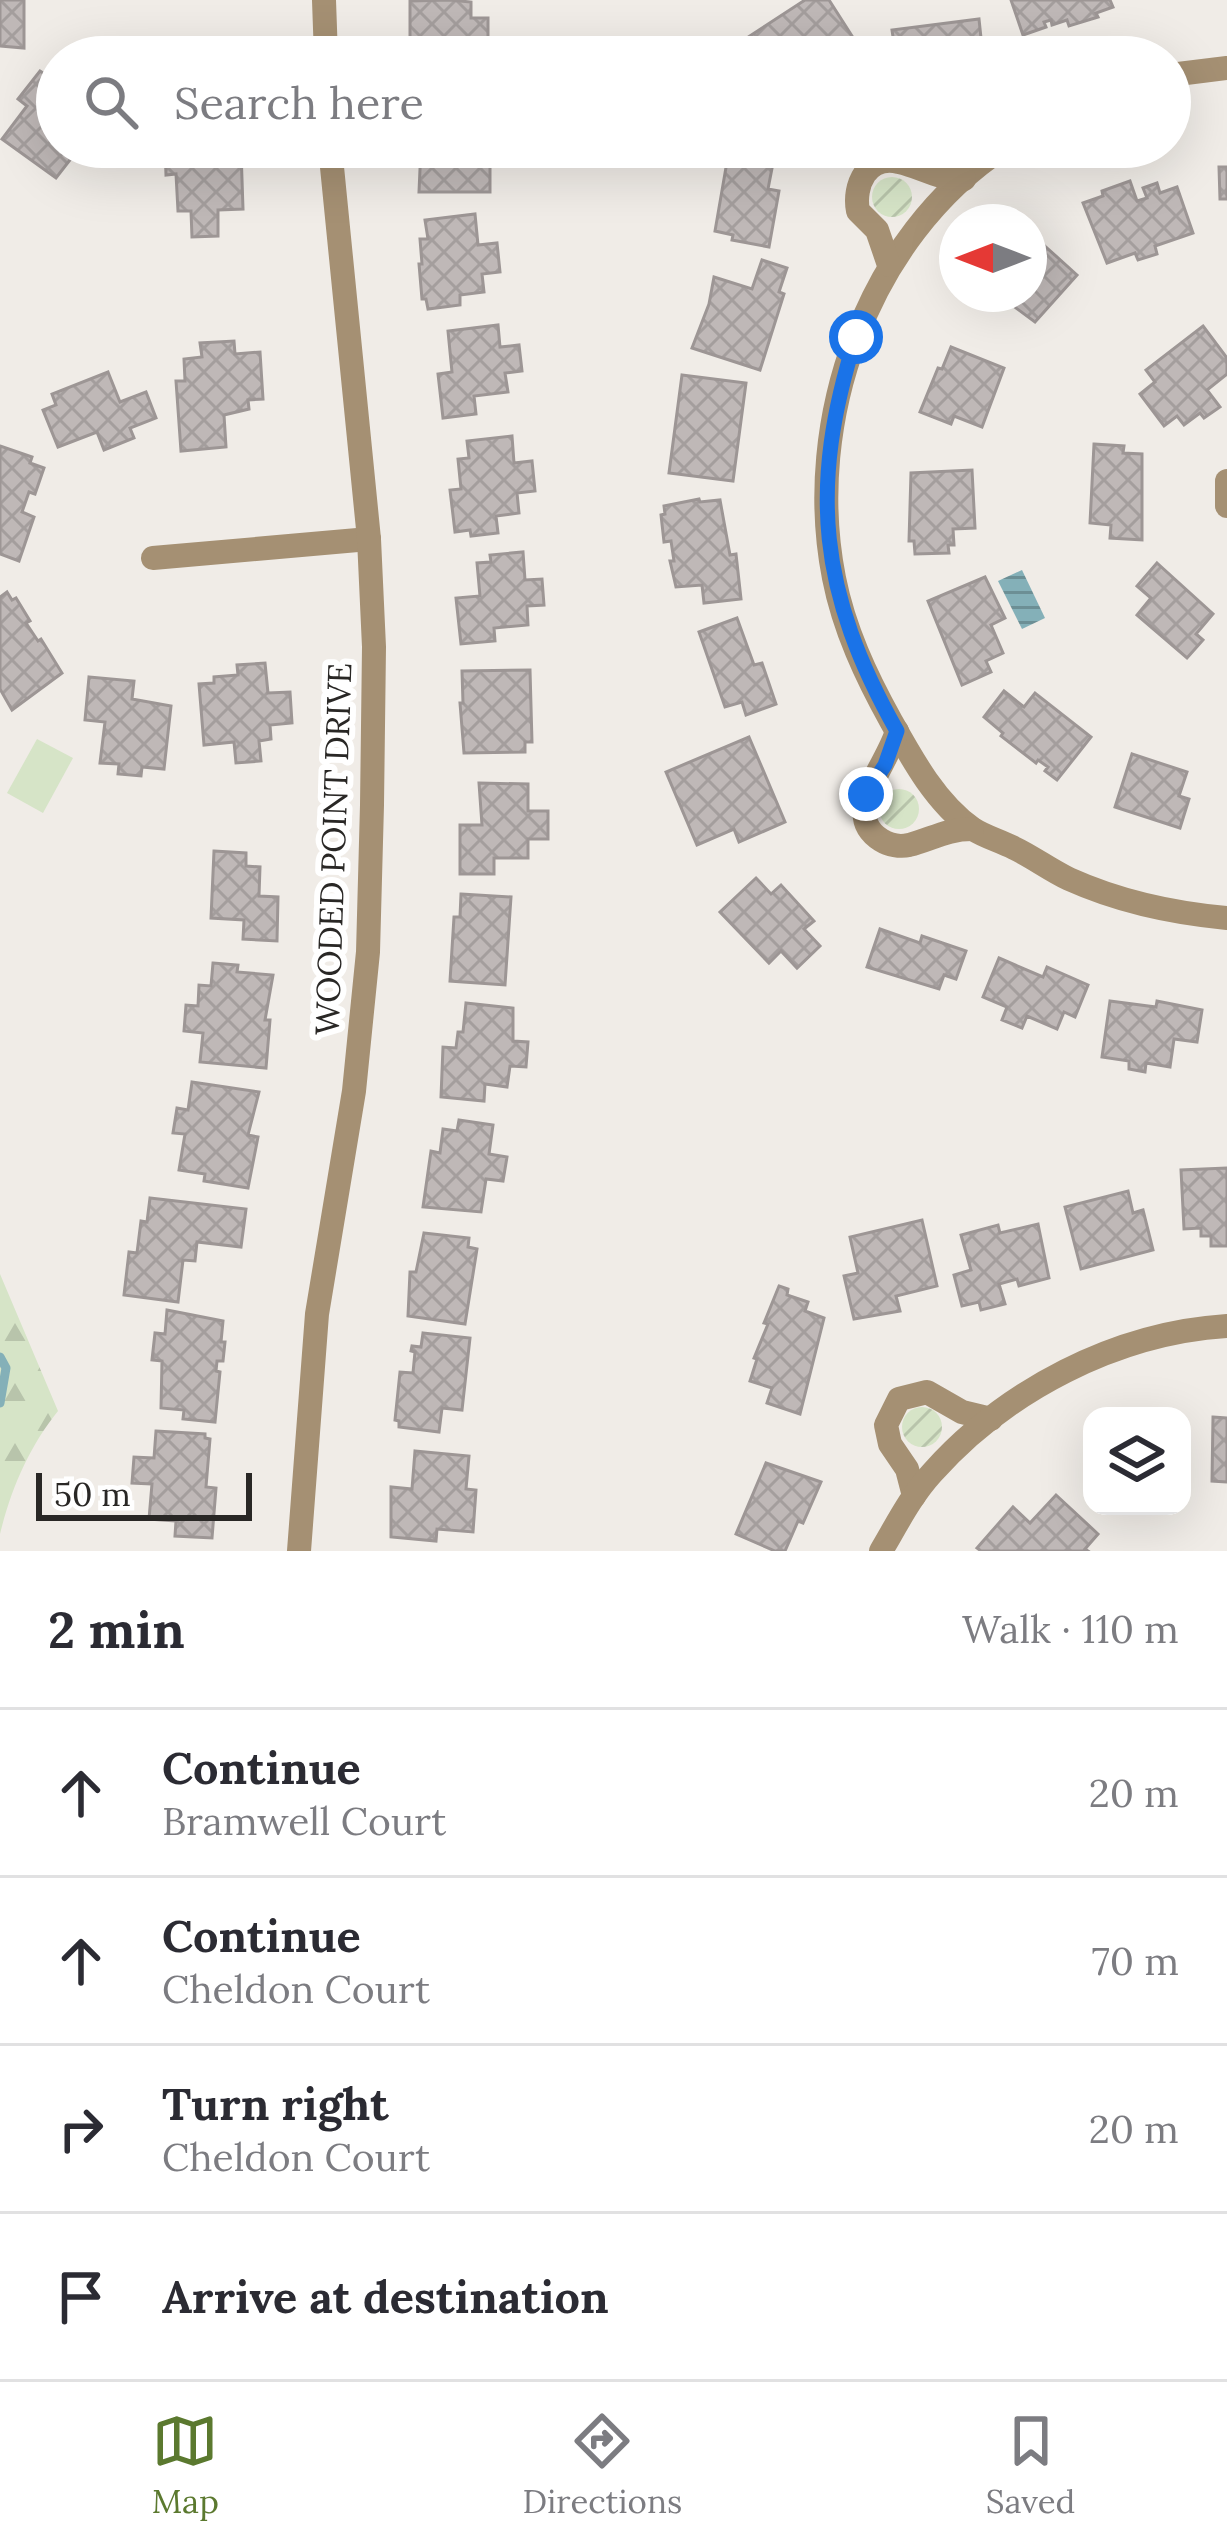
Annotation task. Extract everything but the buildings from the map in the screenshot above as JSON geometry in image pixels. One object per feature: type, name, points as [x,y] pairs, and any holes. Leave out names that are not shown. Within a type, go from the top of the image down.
[{"type":"street","points":[[324,0],[325,36]]},
{"type":"street","points":[[1191,72],[1227,68]]},
{"type":"street","name":"WOODED POINT DRIVE","points":[[299,1551],[317,1314],[354,1091],[368,952],[374,647],[370,539],[332,168]]},
{"type":"street","points":[[874,168],[864,173],[855,198],[858,211],[877,230],[889,266]]},
{"type":"street","points":[[914,168],[929,175],[964,179]]},
{"type":"street","points":[[978,168],[889,266],[856,337],[840,388],[826,467],[826,523],[848,630],[868,680],[929,784],[973,829],[1068,878],[1124,900],[1180,914],[1227,918]]},
{"type":"street","points":[[1227,481],[1227,506]]},
{"type":"street","points":[[153,558],[370,539]]},
{"type":"street","points":[[897,731],[885,765],[866,794],[866,826],[892,845],[908,845],[939,832],[973,829]]},
{"type":"street","points":[[881,1551],[914,1496],[957,1449],[1049,1379],[1151,1338],[1227,1327]]},
{"type":"street","points":[[914,1496],[908,1469],[887,1435],[888,1415],[899,1400],[927,1392],[962,1412],[991,1419]]},
{"type":"green space","points":[[892,177],[906,183],[912,197],[906,211],[892,217],[878,211],[872,197],[878,183]]},
{"type":"green space","points":[[37,739],[73,758],[43,813],[7,793]]},
{"type":"green space","points":[[899,789],[913,795],[919,809],[913,823],[899,829],[885,823],[879,809],[885,795]]},
{"type":"green space","points":[[0,1274],[58,1411],[22,1469],[0,1534]]},
{"type":"green space","points":[[922,1407],[936,1413],[942,1427],[936,1441],[922,1447],[908,1441],[902,1427],[908,1413]]},
{"type":"water","points":[[1022,570],[1045,618],[1022,629],[998,581]]},
{"type":"waterway","points":[[0,1357],[6,1368],[0,1403]]},
{"type":"route","points":[[856,337],[840,388],[826,467],[826,523],[848,630],[868,680],[897,731],[885,765],[866,794]]}]
